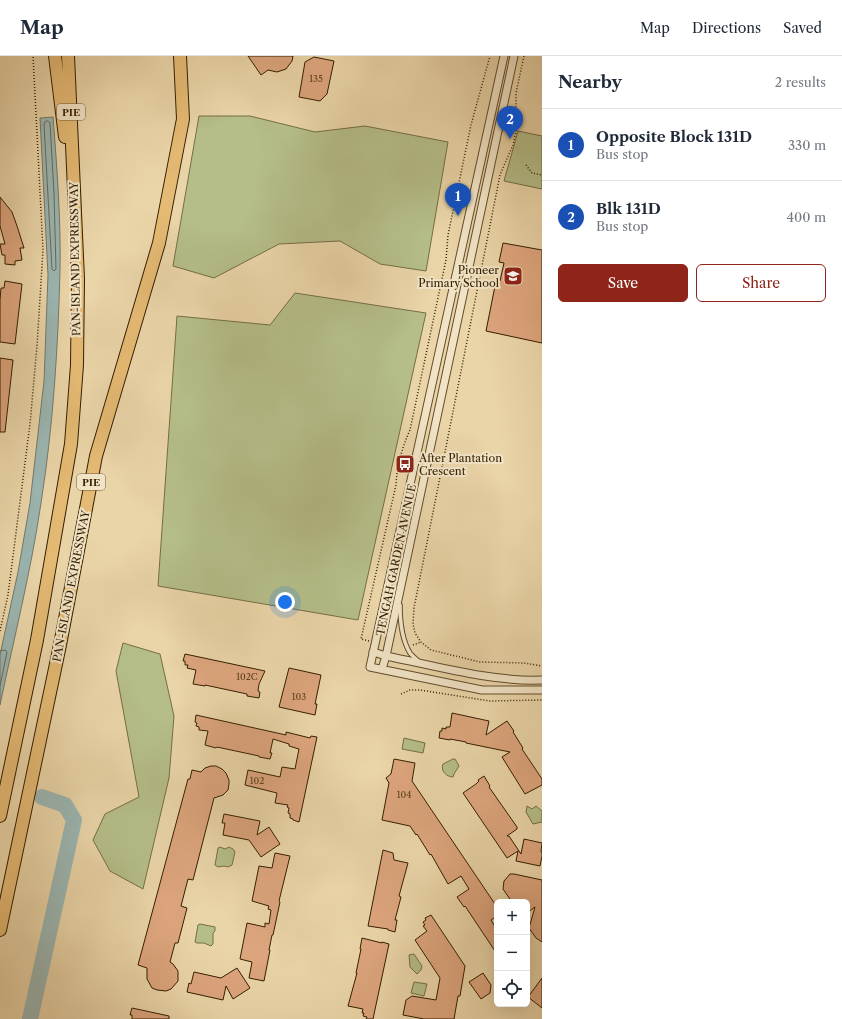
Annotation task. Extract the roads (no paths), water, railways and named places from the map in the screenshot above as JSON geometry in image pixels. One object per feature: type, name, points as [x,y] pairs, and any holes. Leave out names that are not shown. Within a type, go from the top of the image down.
[{"type":"highway","points":[[56,56],[65,136],[72,146]]},
{"type":"highway","name":"PAN-ISLAND EXPRESSWAY","points":[[0,816],[37,640],[71,444],[77,365],[78,279],[68,56]]},
{"type":"highway","name":"PAN-ISLAND EXPRESSWAY","points":[[0,930],[60,645],[96,456],[159,243],[183,119],[180,56]]},
{"type":"street","name":"TENGAH GARDEN AVENUE","points":[[504,56],[370,667],[382,669],[386,656],[514,56]]},
{"type":"street","points":[[482,158],[492,161]]},
{"type":"street","points":[[373,652],[386,656],[484,675],[529,681],[542,680]]},
{"type":"street","points":[[382,669],[482,690],[542,690]]},
{"type":"lane","points":[[400,594],[400,617],[404,636],[410,653],[420,663]]},
{"type":"water","points":[[53,117],[60,233],[60,271],[52,417],[37,528],[0,705],[0,655],[18,572],[30,503],[44,381],[48,275],[40,118]]},
{"type":"waterway","points":[[30,1019],[74,820],[65,805],[42,797]]},
{"type":"place","name":"Blk 131D","points":[[510,139]]},
{"type":"place","name":"Opposite Block 131D","points":[[458,216]]},
{"type":"place","name":"Pioneer Primary School","points":[[513,276]]},
{"type":"place","name":"After Plantation Crescent","points":[[405,464]]}]
